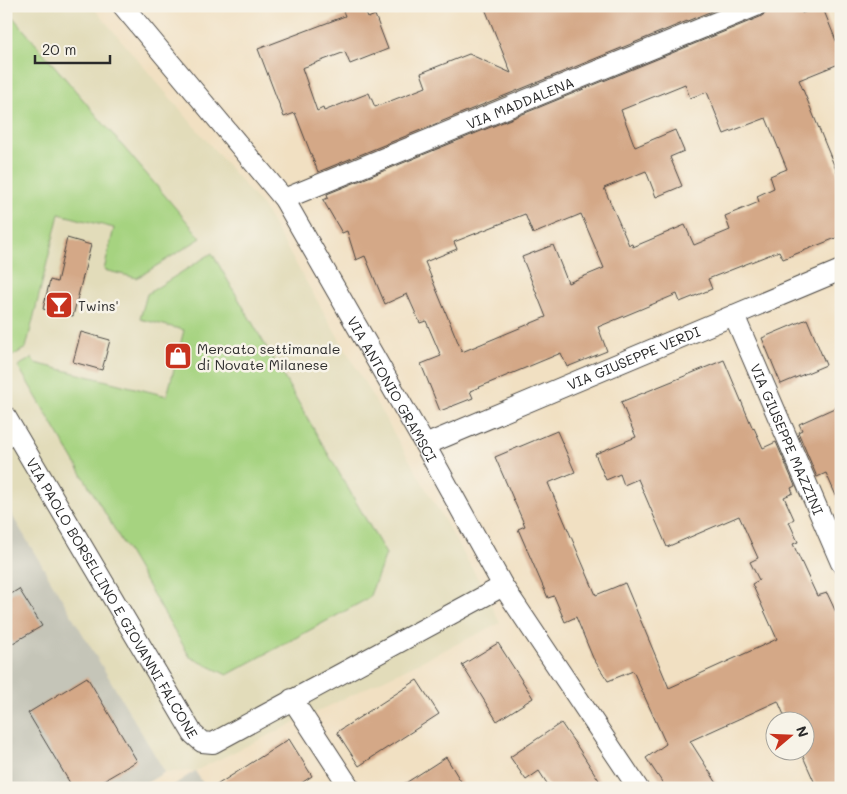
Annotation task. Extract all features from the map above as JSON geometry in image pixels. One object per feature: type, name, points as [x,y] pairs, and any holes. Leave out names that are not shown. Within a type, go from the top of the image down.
[{"type":"street","name":"VIA ANTONIO GRAMSCI","points":[[123,6],[284,199],[425,445],[503,586],[638,788]]},
{"type":"street","name":"VIA MADDALENA","points":[[284,199],[756,6]]},
{"type":"street","name":"VIA GIUSEPPE VERDI","points":[[425,445],[841,270]]},
{"type":"street","name":"VIA GIUSEPPE MAZZINI","points":[[734,315],[841,563]]},
{"type":"street","name":"VIA PAOLO BORSELLINO E GIOVANNI FALCONE","points":[[6,417],[197,738],[202,742],[213,743],[503,586]]},
{"type":"street","points":[[292,699],[350,788]]},
{"type":"shaded area","name":"Mercato settimanale di Novate Milanese","points":[[6,6],[92,6],[263,207],[477,577],[500,623],[195,771],[165,772],[6,505]]},
{"type":"shaded area","points":[[6,505],[165,772],[138,788],[6,788]]},
{"type":"shaded area","points":[[195,771],[206,788],[169,788]]},
{"type":"green space","points":[[6,9],[201,238],[137,278],[104,270],[114,228],[59,214],[26,348],[12,356],[6,347]]},
{"type":"green space","points":[[212,253],[386,554],[369,598],[227,675],[190,657],[18,366],[32,358],[35,363],[167,396],[184,330],[140,319],[147,294]]},
{"type":"building","points":[[341,6],[363,6],[368,18],[375,15],[388,49],[350,64],[345,52],[302,68],[317,111],[323,108],[324,111],[369,93],[375,107],[426,87],[421,73],[469,54],[511,73],[484,6],[724,6],[318,172],[295,113],[284,117],[258,49],[345,16]]},
{"type":"building","points":[[768,6],[799,6],[802,13],[822,6],[841,53],[841,63],[799,80],[841,182],[841,236],[783,259],[779,251],[708,279],[712,289],[680,302],[677,294],[598,327],[607,351],[567,367],[561,353],[470,391],[473,398],[440,411],[421,364],[441,356],[426,321],[420,323],[407,294],[385,304],[365,256],[356,260],[347,231],[342,233],[323,200],[328,198],[327,194],[766,13]],"holes":[[[685,84],[690,98],[707,92],[724,134],[766,118],[787,169],[770,176],[774,188],[757,196],[759,202],[725,216],[730,230],[694,245],[685,225],[633,247],[632,244],[629,245],[604,188],[646,171],[656,197],[682,186],[670,157],[684,151],[675,130],[635,147],[621,110]],[[525,214],[533,234],[581,214],[604,268],[568,283],[553,245],[522,257],[546,317],[462,352],[425,262],[457,249],[454,242]]]},
{"type":"building","points":[[67,238],[91,245],[73,316],[43,309],[50,280],[57,282]]},
{"type":"building","points":[[807,319],[826,365],[781,384],[762,338]]},
{"type":"building","points":[[81,332],[110,340],[102,370],[73,362]]},
{"type":"building","points":[[724,360],[763,448],[776,442],[795,486],[791,488],[793,493],[784,497],[794,519],[789,522],[798,542],[793,544],[817,596],[827,593],[841,623],[841,788],[817,788],[805,762],[814,762],[814,712],[783,712],[778,701],[690,741],[720,788],[666,788],[646,758],[666,744],[633,671],[608,681],[593,658],[576,617],[565,622],[554,596],[548,598],[518,529],[525,526],[495,457],[557,431],[575,472],[548,483],[596,595],[625,583],[669,688],[777,639],[752,584],[759,580],[750,562],[758,558],[739,516],[667,547],[638,479],[624,485],[620,474],[606,480],[595,454],[636,437],[621,402]]},
{"type":"building","points":[[841,405],[841,507],[826,473],[817,477],[798,432],[802,430],[799,424]]},
{"type":"building","points":[[19,589],[42,626],[13,643],[6,632],[6,597]]},
{"type":"building","points":[[498,643],[533,698],[497,721],[462,665]]},
{"type":"building","points":[[87,677],[137,761],[91,788],[73,788],[28,713]]},
{"type":"building","points":[[417,680],[439,714],[359,766],[337,732]]},
{"type":"building","points":[[561,723],[604,788],[550,788],[539,771],[526,780],[510,757]]},
{"type":"building","points":[[289,739],[312,776],[294,788],[212,788]]},
{"type":"building","points":[[446,757],[465,788],[398,788]]},
{"type":"place","name":"Twins'","points":[[59,305]]},
{"type":"place","name":"Mercato settimanale di Novate Milanese","points":[[178,356]]}]
